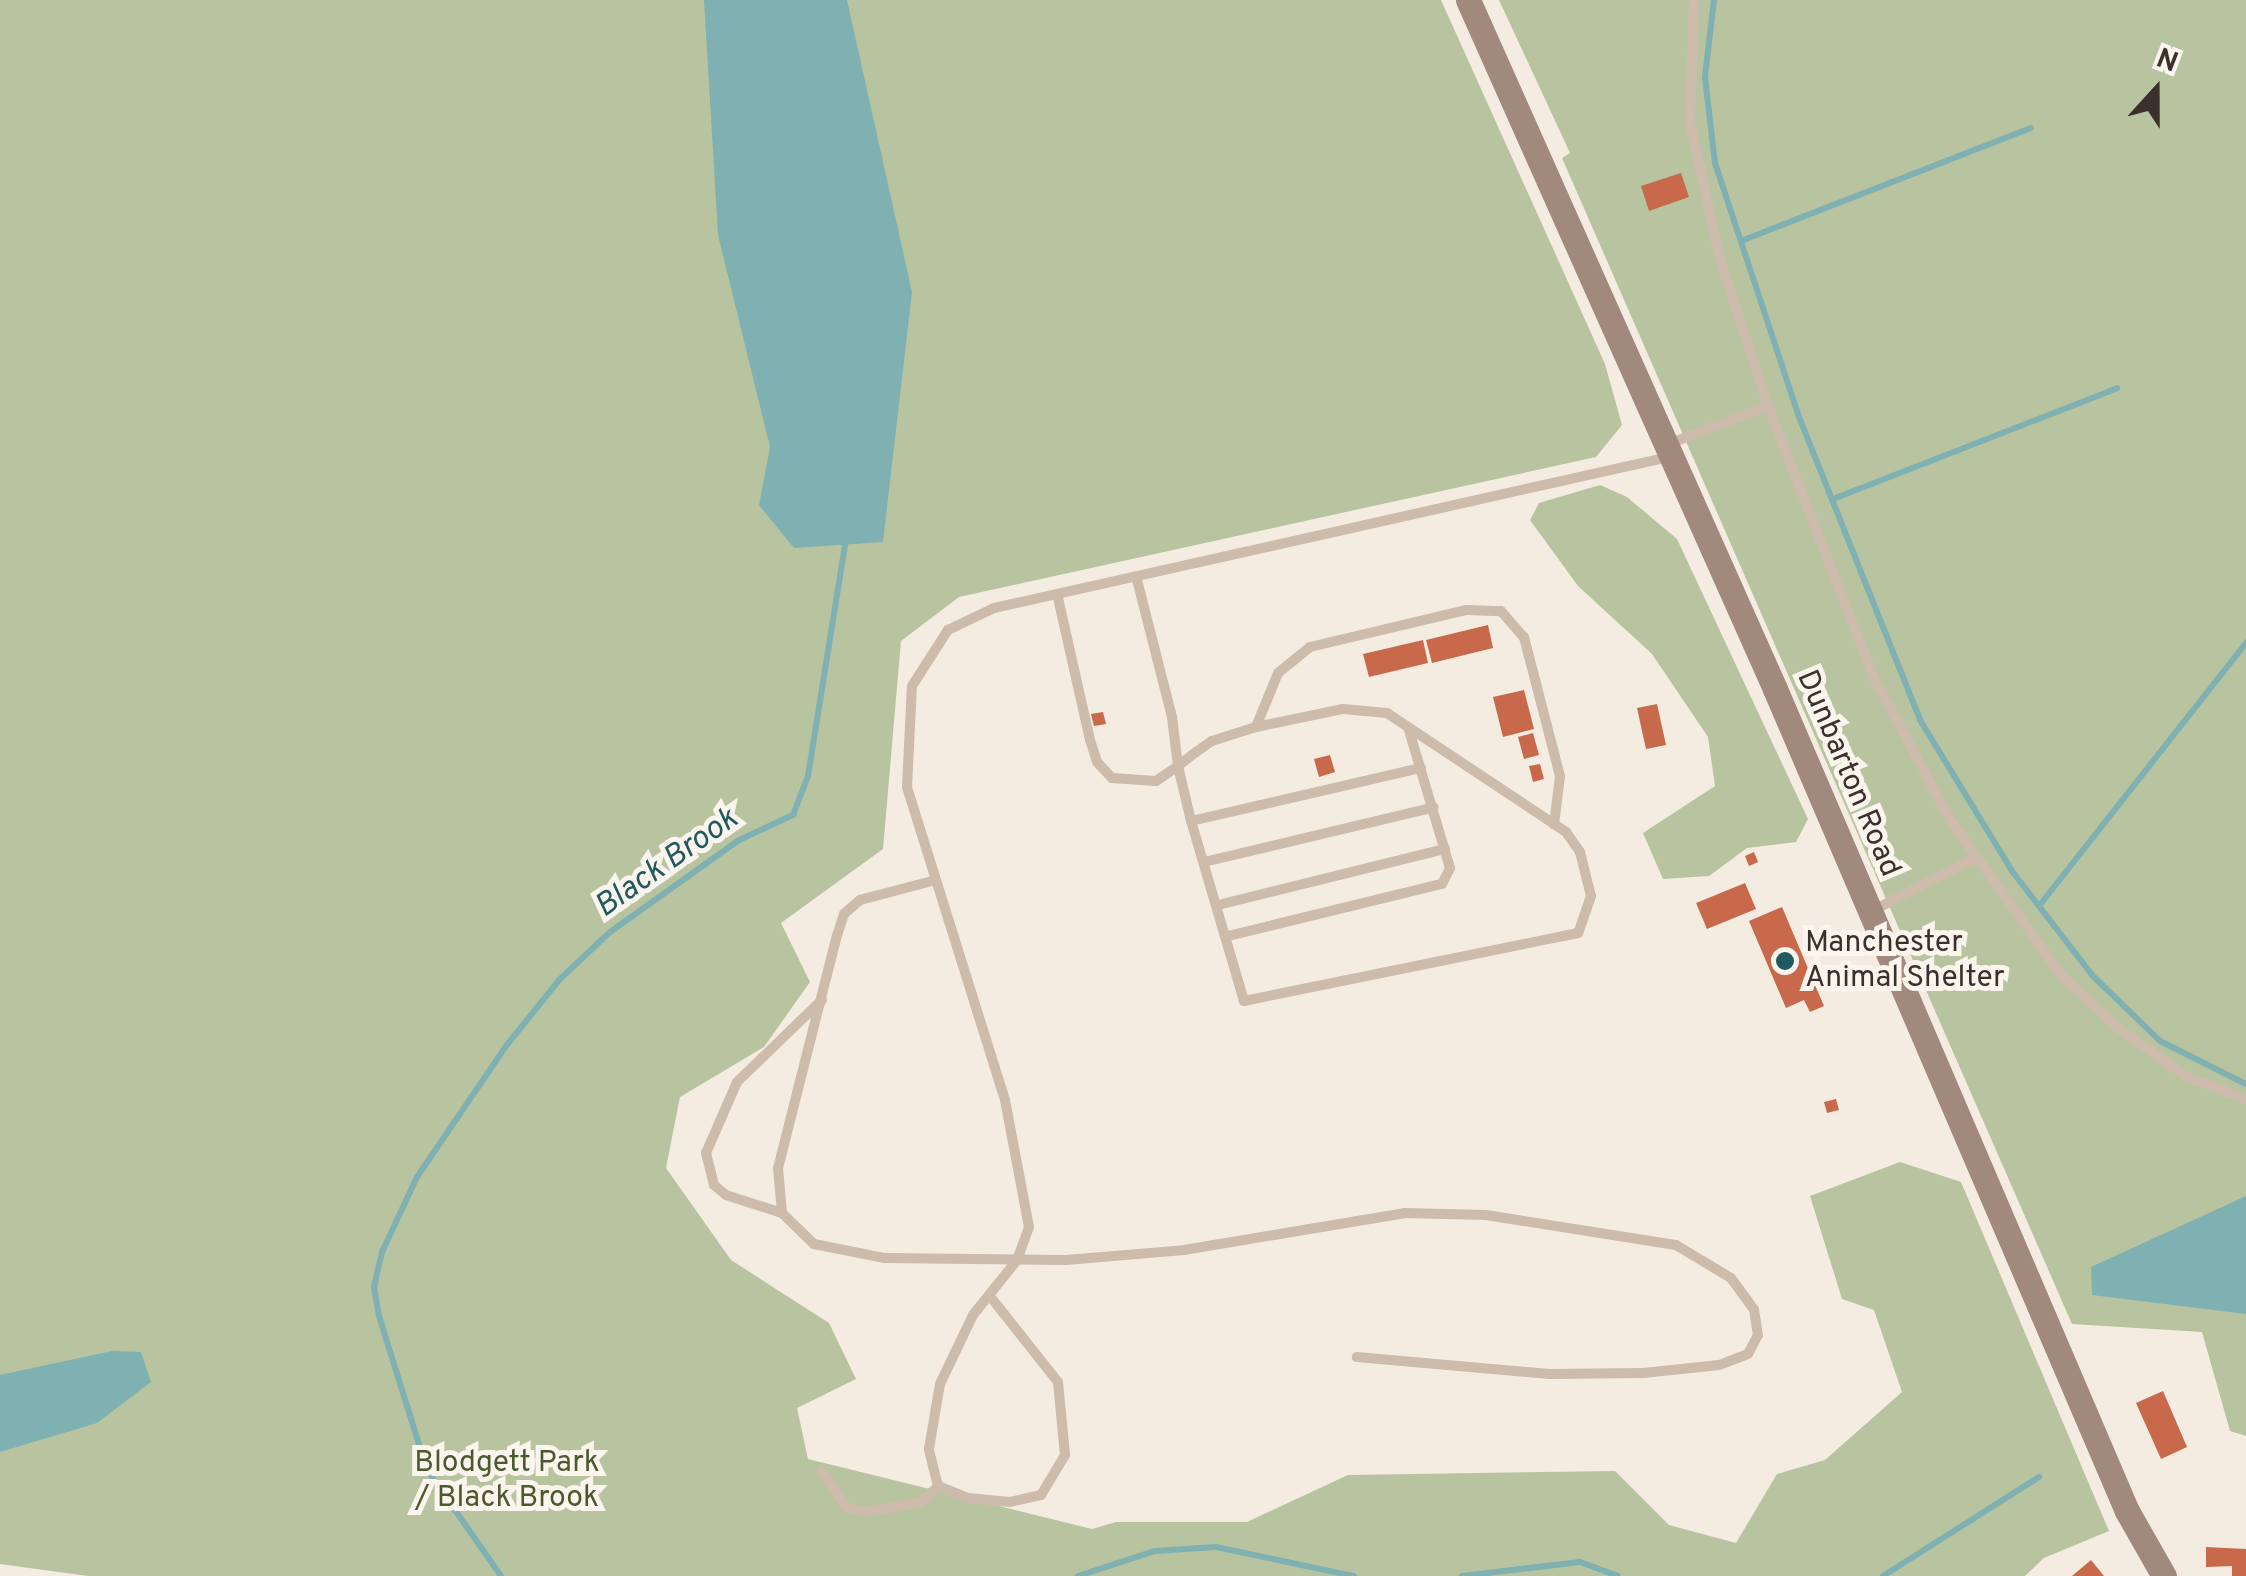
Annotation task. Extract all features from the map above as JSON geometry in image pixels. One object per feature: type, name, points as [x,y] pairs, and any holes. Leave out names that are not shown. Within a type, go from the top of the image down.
[{"type":"street","name":"Dunbarton Road","points":[[1468,0],[1871,911],[2127,1510],[2164,1576]]},
{"type":"lane","points":[[1694,0],[1690,123],[1720,259],[1768,406],[1873,676],[1977,858],[2061,975],[2118,1028],[2187,1078],[2246,1100]]},
{"type":"lane","points":[[938,1486],[929,1449],[931,1418],[954,1349],[1017,1260],[1028,1227],[1016,1146],[981,1017],[932,881],[907,788],[912,686],[927,656],[962,620],[1668,451],[1768,406]]},
{"type":"lane","points":[[1058,598],[1097,762],[1112,778],[1135,784],[1156,782],[1178,766],[1212,741],[1256,727],[1368,708],[1408,726],[1486,784],[1554,824],[1586,869],[1591,896],[1578,933],[1244,1001],[1228,936],[1191,821],[1178,766],[1137,580]]},
{"type":"lane","points":[[1256,727],[1278,673],[1310,648],[1467,610],[1501,612],[1524,637],[1560,776],[1554,824]]},
{"type":"lane","points":[[1228,936],[1442,884],[1450,868],[1408,726]]},
{"type":"lane","points":[[1191,821],[1422,768]]},
{"type":"lane","points":[[1204,862],[1434,807]]},
{"type":"lane","points":[[1218,905],[1445,849]]},
{"type":"lane","points":[[1871,911],[1977,858]]},
{"type":"lane","points":[[782,1212],[778,1168],[844,914],[860,900],[932,881]]},
{"type":"lane","points":[[823,1000],[737,1082],[706,1154],[714,1185],[782,1212],[814,1244],[847,1255],[1017,1260],[1166,1252],[1404,1213],[1486,1215],[1676,1245],[1731,1278],[1754,1310],[1758,1335],[1748,1354],[1719,1366],[1644,1373],[1550,1374],[1357,1357]]},
{"type":"lane","points":[[938,1486],[968,1498],[1010,1502],[1041,1495],[1057,1478],[1066,1455],[1058,1382],[989,1295]]},
{"type":"lane","points":[[822,1472],[846,1507],[866,1512],[922,1502],[938,1486]]},
{"type":"green space","name":"Blodgett Park / Black Brook","points":[[0,0],[1441,0],[1605,364],[1622,425],[1596,457],[959,597],[901,641],[883,849],[781,923],[810,982],[764,1047],[680,1097],[666,1168],[731,1260],[829,1323],[856,1379],[797,1408],[808,1459],[1092,1529],[1116,1522],[1247,1522],[1348,1475],[1615,1471],[1669,1525],[1736,1543],[1777,1474],[1825,1460],[1902,1392],[1874,1310],[1842,1299],[1810,1196],[1900,1162],[1961,1182],[2109,1531],[2044,1558],[2025,1576],[88,1576],[0,1564]]},
{"type":"green space","points":[[1499,0],[2246,0],[2246,1436],[2230,1431],[2202,1332],[2072,1324],[1562,158],[1570,153]]},
{"type":"green space","points":[[1600,485],[1627,497],[1677,539],[1808,819],[1796,842],[1747,848],[1709,876],[1663,879],[1643,833],[1715,786],[1708,737],[1652,654],[1578,586],[1530,520],[1539,503]]},
{"type":"water","points":[[704,0],[847,0],[912,292],[883,542],[794,548],[759,505],[770,447],[718,235]]},
{"type":"water","points":[[2246,1196],[2246,1314],[2092,1295],[2091,1267]]},
{"type":"water","points":[[112,1351],[141,1352],[151,1382],[97,1423],[0,1452],[0,1375]]},
{"type":"building","points":[[1681,173],[1689,197],[1649,211],[1641,186]]},
{"type":"building","points":[[1488,625],[1493,648],[1432,663],[1426,640]]},
{"type":"building","points":[[1423,640],[1428,663],[1369,677],[1363,654]]},
{"type":"building","points":[[1524,690],[1534,729],[1503,737],[1493,697]]},
{"type":"building","points":[[1657,704],[1666,745],[1646,749],[1637,708]]},
{"type":"building","points":[[1103,712],[1106,724],[1094,726],[1091,714]]},
{"type":"building","points":[[1533,733],[1539,755],[1524,759],[1518,737]]},
{"type":"building","points":[[1330,755],[1335,772],[1319,777],[1314,759]]},
{"type":"building","points":[[1540,764],[1544,779],[1533,782],[1529,766]]},
{"type":"building","points":[[1754,852],[1758,862],[1749,866],[1745,856]]},
{"type":"building","points":[[1745,883],[1756,909],[1707,929],[1696,903]]},
{"type":"building","name":"Manchester Animal Shelter","points":[[1782,907],[1824,1006],[1810,1012],[1804,1000],[1786,1008],[1749,921]]},
{"type":"building","points":[[1836,1099],[1839,1110],[1827,1113],[1824,1102]]},
{"type":"building","points":[[2163,1391],[2187,1447],[2161,1459],[2136,1403]]},
{"type":"building","points":[[2206,1547],[2246,1549],[2246,1576],[2232,1576],[2232,1566],[2206,1567]]},
{"type":"building","points":[[2091,1560],[2104,1576],[2072,1576]]},
{"type":"waterway","points":[[1714,0],[1705,77],[1715,163],[1799,417],[1920,720],[2012,871],[2092,975],[2160,1041],[2246,1084]]},
{"type":"waterway","points":[[1741,241],[2031,128]]},
{"type":"waterway","points":[[1833,499],[2117,388]]},
{"type":"waterway","name":"Black Brook","points":[[501,1576],[427,1470],[379,1316],[374,1287],[382,1252],[417,1177],[506,1046],[559,980],[610,932],[739,840],[793,815],[808,776],[847,533]]},
{"type":"waterway","points":[[2039,906],[2246,643]]},
{"type":"waterway","points":[[1883,1576],[2039,1477]]},
{"type":"waterway","name":"Black Brook","points":[[1078,1576],[1155,1551],[1216,1547],[1354,1576]]},
{"type":"waterway","name":"Black Brook","points":[[1462,1576],[1580,1562],[1618,1576]]},
{"type":"place","name":"Manchester Animal Shelter","points":[[1785,961]]}]
